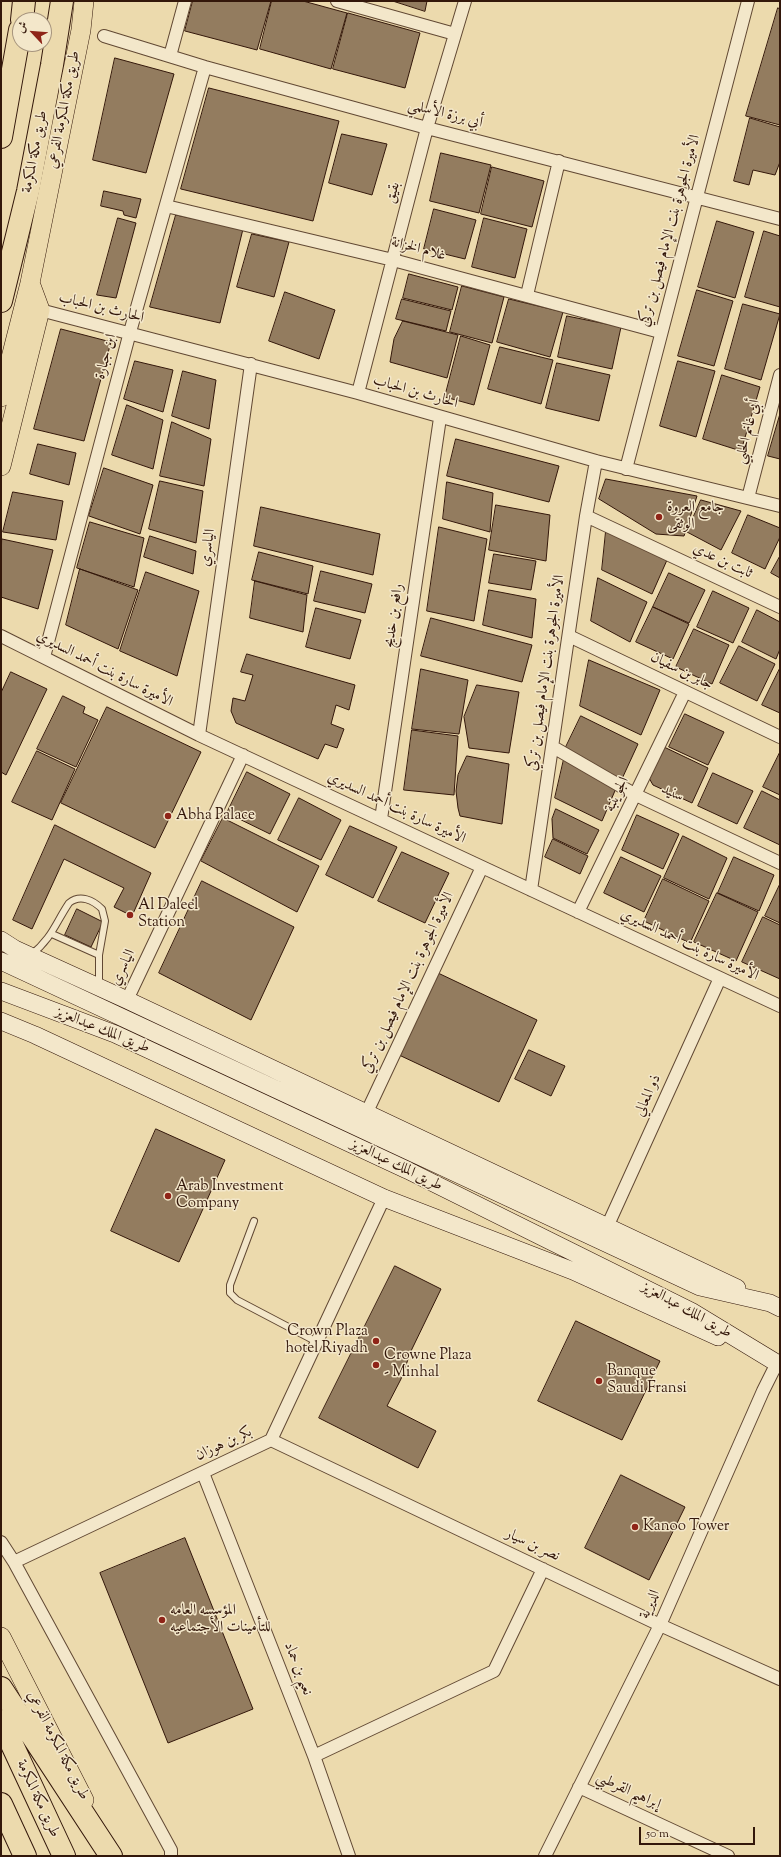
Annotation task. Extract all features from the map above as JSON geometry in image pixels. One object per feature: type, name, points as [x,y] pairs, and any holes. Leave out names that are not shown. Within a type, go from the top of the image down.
[{"type":"highway","points":[[23,12],[24,1]]},
{"type":"highway","name":"طريق مكة المكرمة","points":[[1,302],[28,191],[52,65],[62,1]]},
{"type":"highway","points":[[1,137],[16,52]]},
{"type":"highway","points":[[1,1688],[112,1856]]},
{"type":"highway","name":"طريق مكة المكرمة","points":[[1,1721],[64,1856]]},
{"type":"highway","points":[[1,1804],[25,1856]]},
{"type":"main road","name":"طريق مكة المكرمة الفرعي","points":[[1,397],[30,283],[81,30],[84,1]]},
{"type":"main road","points":[[1,466],[40,310],[30,283]]},
{"type":"main road","points":[[1,940],[30,956],[127,1000],[775,1306]]},
{"type":"main road","name":"طريق الملك عبدالعزيز","points":[[1,961],[700,1287],[775,1306]]},
{"type":"main road","name":"طريق الملك عبدالعزيز","points":[[1,991],[115,1034],[407,1170],[691,1311],[779,1364]]},
{"type":"main road","points":[[1,1021],[63,1048],[384,1198],[573,1271],[702,1331],[753,1349]]},
{"type":"main road","name":"طريق مكة المكرمة الفرعي","points":[[1,1637],[112,1856]]},
{"type":"street","points":[[170,56],[185,1]]},
{"type":"street","points":[[337,1],[455,34]]},
{"type":"street","name":"بقيق","points":[[358,393],[427,128],[465,1]]},
{"type":"street","name":"الأميرة الجوهرة بنت الإمام فيصل بن تركي","points":[[626,469],[660,332],[748,1]]},
{"type":"street","name":"أبي برزة الأسلمي","points":[[104,36],[205,67],[427,128],[560,161],[780,219]]},
{"type":"street","name":"ابن جبارة","points":[[44,657],[130,332],[205,67]]},
{"type":"street","points":[[527,295],[560,161]]},
{"type":"street","name":"غلام الخزانة","points":[[166,206],[393,260],[660,332]]},
{"type":"street","name":"الحارث بن الحباب","points":[[40,310],[130,332],[358,393],[440,418],[626,469],[780,506]]},
{"type":"street","name":"الياسري","points":[[199,735],[251,364]]},
{"type":"street","name":"أبي غانم الحلبي","points":[[748,498],[780,374]]},
{"type":"street","name":"رافع بن خديج","points":[[381,819],[440,418]]},
{"type":"street","name":"الأميرة الجوهرة بنت الإمام فيصل بن تركي","points":[[531,890],[586,516],[596,461]]},
{"type":"street","name":"ثابت بن عدي","points":[[586,516],[780,607]]},
{"type":"street","name":"الأميرة سارة بنت أحمد السديري","points":[[1,636],[199,735],[780,1006]]},
{"type":"street","name":"جابر بن سفيان","points":[[569,636],[780,737]]},
{"type":"street","name":"الجوينبة","points":[[578,912],[685,692]]},
{"type":"street","name":"سنيد","points":[[553,747],[636,795],[780,863]]},
{"type":"street","name":"الياسري","points":[[127,1000],[244,755]]},
{"type":"street","name":"الأميرة الجوهرة بنت الإمام فيصل بن تركي","points":[[366,1114],[482,867]]},
{"type":"street","name":"ذو المعالي","points":[[607,1227],[720,978]]},
{"type":"street","name":"بكر بن هوزان","points":[[14,1562],[271,1440],[384,1198]]},
{"type":"street","name":"الديرية","points":[[545,1856],[660,1625],[763,1391],[779,1364]]},
{"type":"street","name":"نصر بن سيار","points":[[271,1440],[660,1625],[780,1679]]},
{"type":"street","name":"نعيم بن حماد","points":[[203,1473],[314,1756],[348,1856]]},
{"type":"street","points":[[1,1542],[14,1562],[171,1850],[171,1856]]},
{"type":"street","points":[[314,1756],[494,1671],[543,1570]]},
{"type":"street","name":"إبراهيم القرطبي","points":[[579,1787],[728,1856]]},
{"type":"lane","points":[[30,956],[43,945],[52,934],[72,900],[80,898],[89,900],[102,909],[105,921],[99,955],[99,987]]},
{"type":"lane","points":[[52,934],[99,955]]},
{"type":"lane","points":[[254,1221],[230,1285],[230,1293],[237,1300],[317,1342]]},
{"type":"building","points":[[193,1],[271,1],[257,50],[185,31]]},
{"type":"building","points":[[272,1],[303,1],[347,13],[331,69],[260,49]]},
{"type":"building","points":[[393,1],[427,1],[425,11]]},
{"type":"building","points":[[778,8],[780,9],[780,125],[746,116]]},
{"type":"building","points":[[348,13],[420,33],[405,88],[333,69]]},
{"type":"building","points":[[115,58],[174,74],[146,173],[93,160]]},
{"type":"building","points":[[209,88],[339,121],[313,221],[181,189]]},
{"type":"building","points":[[750,118],[780,127],[780,162],[775,175],[753,170],[749,185],[734,181]]},
{"type":"building","points":[[342,134],[387,144],[372,195],[329,183]]},
{"type":"building","points":[[441,153],[491,165],[479,213],[430,201]]},
{"type":"building","points":[[492,167],[544,181],[532,227],[481,214]]},
{"type":"building","points":[[104,191],[141,199],[136,218],[124,215],[123,211],[101,206]]},
{"type":"building","points":[[434,209],[476,220],[465,259],[424,249]]},
{"type":"building","points":[[176,215],[243,229],[220,323],[150,307]]},
{"type":"building","points":[[118,218],[136,223],[116,298],[97,295]]},
{"type":"building","points":[[484,218],[527,229],[515,278],[472,267]]},
{"type":"building","points":[[717,221],[754,232],[735,298],[698,287]]},
{"type":"building","points":[[764,231],[780,236],[780,307],[745,297]]},
{"type":"building","points":[[252,234],[289,242],[274,297],[237,287]]},
{"type":"building","points":[[409,274],[458,287],[452,310],[403,298]]},
{"type":"building","points":[[462,286],[504,297],[492,343],[450,332]]},
{"type":"building","points":[[697,290],[733,301],[714,366],[678,356]]},
{"type":"building","points":[[285,292],[335,310],[319,359],[269,341]]},
{"type":"building","points":[[402,299],[451,311],[446,331],[396,319]]},
{"type":"building","points":[[509,299],[563,312],[550,357],[497,342]]},
{"type":"building","points":[[743,304],[780,314],[761,380],[725,369]]},
{"type":"building","points":[[567,316],[621,327],[612,369],[558,357]]},
{"type":"building","points":[[403,321],[458,335],[447,378],[390,362],[394,339]]},
{"type":"building","points":[[61,329],[111,342],[84,441],[34,429]]},
{"type":"building","points":[[461,336],[490,345],[474,405],[445,397]]},
{"type":"building","points":[[500,347],[553,360],[541,404],[488,389]]},
{"type":"building","points":[[135,361],[173,370],[163,412],[124,399]]},
{"type":"building","points":[[678,361],[715,371],[696,437],[660,426]]},
{"type":"building","points":[[557,363],[610,375],[599,421],[546,408]]},
{"type":"building","points":[[183,371],[216,380],[209,429],[172,416]]},
{"type":"building","points":[[722,375],[760,387],[741,451],[703,439]]},
{"type":"building","points":[[127,405],[163,420],[153,469],[112,455]]},
{"type":"building","points":[[780,414],[780,459],[768,456]]},
{"type":"building","points":[[172,422],[211,439],[204,486],[160,476]]},
{"type":"building","points":[[456,439],[559,466],[549,502],[447,476]]},
{"type":"building","points":[[38,444],[76,453],[69,485],[30,474]]},
{"type":"building","points":[[104,468],[153,485],[140,534],[89,516]]},
{"type":"building","name":"جامع العروة الوثقى","points":[[606,479],[697,496],[684,536],[656,534],[599,499]]},
{"type":"building","points":[[160,481],[203,491],[196,543],[149,529]]},
{"type":"building","points":[[447,482],[493,493],[490,532],[443,519]]},
{"type":"building","points":[[13,492],[63,501],[56,540],[3,532]]},
{"type":"building","points":[[701,500],[741,511],[721,550],[687,532]]},
{"type":"building","points":[[496,505],[550,515],[546,561],[489,550]]},
{"type":"building","points":[[261,507],[380,534],[373,575],[254,546]]},
{"type":"building","points":[[748,515],[780,528],[780,537],[765,569],[732,553]]},
{"type":"building","points":[[90,522],[144,538],[134,587],[77,568]]},
{"type":"building","points":[[439,527],[487,539],[474,621],[427,611]]},
{"type":"building","points":[[606,531],[667,560],[652,594],[602,570]]},
{"type":"building","points":[[150,536],[196,551],[193,574],[144,557]]},
{"type":"building","points":[[2,539],[53,550],[38,609],[1,597]]},
{"type":"building","points":[[259,552],[313,566],[308,594],[252,580]]},
{"type":"building","points":[[494,554],[536,561],[531,590],[489,583]]},
{"type":"building","points":[[780,556],[780,578],[771,573]]},
{"type":"building","points":[[80,569],[138,590],[118,649],[66,625]]},
{"type":"building","points":[[321,571],[372,584],[365,613],[314,601]]},
{"type":"building","points":[[146,572],[199,591],[177,676],[120,651]]},
{"type":"building","points":[[669,573],[705,590],[689,623],[653,607]]},
{"type":"building","points":[[598,578],[647,602],[630,642],[591,621]]},
{"type":"building","points":[[255,581],[307,595],[303,632],[250,618]]},
{"type":"building","points":[[489,590],[536,599],[532,638],[483,625]]},
{"type":"building","points":[[713,591],[749,608],[733,643],[697,627]]},
{"type":"building","points":[[653,607],[689,624],[673,659],[636,642]]},
{"type":"building","points":[[316,608],[361,620],[350,659],[306,647]]},
{"type":"building","points":[[757,610],[780,622],[780,649],[776,659],[742,642]]},
{"type":"building","points":[[431,618],[532,645],[522,682],[421,656]]},
{"type":"building","points":[[694,629],[729,645],[712,684],[676,667]]},
{"type":"building","points":[[739,646],[775,664],[757,701],[720,683]]},
{"type":"building","points":[[247,654],[355,685],[349,710],[336,705],[331,724],[344,729],[337,748],[325,744],[318,759],[236,723],[231,711],[233,698],[245,701],[253,675],[241,672]]},
{"type":"building","points":[[589,660],[660,690],[641,735],[580,706]]},
{"type":"building","points":[[780,668],[780,713],[762,705]]},
{"type":"building","points":[[421,669],[468,680],[459,734],[412,729]]},
{"type":"building","points":[[11,672],[47,689],[6,775],[1,772],[1,693]]},
{"type":"building","points":[[477,685],[519,692],[509,753],[469,748],[464,717]]},
{"type":"building","points":[[63,696],[85,707],[83,713],[98,720],[76,767],[37,749]]},
{"type":"building","points":[[107,707],[201,752],[155,848],[61,803]]},
{"type":"building","points":[[685,714],[724,732],[708,765],[669,747]]},
{"type":"building","points":[[581,716],[638,744],[621,781],[565,749]]},
{"type":"building","points":[[412,730],[458,736],[454,795],[404,790]]},
{"type":"building","points":[[664,747],[708,768],[692,803],[653,785],[649,778]]},
{"type":"building","points":[[37,751],[75,769],[52,820],[12,802]]},
{"type":"building","points":[[780,752],[780,795],[763,787]]},
{"type":"building","points":[[467,756],[509,764],[502,824],[460,816],[456,791],[458,775]]},
{"type":"building","points":[[564,759],[617,786],[602,821],[555,798]]},
{"type":"building","points":[[247,772],[290,794],[270,834],[227,813]]},
{"type":"building","points":[[713,773],[753,791],[737,824],[698,806]]},
{"type":"building","points":[[762,791],[780,800],[780,845],[744,828]]},
{"type":"building","points":[[299,798],[341,820],[321,860],[278,840]]},
{"type":"building","points":[[556,809],[599,830],[587,854],[553,838],[552,819]]},
{"type":"building","points":[[637,815],[679,834],[663,869],[622,850]]},
{"type":"building","points":[[223,818],[319,866],[297,912],[201,861]]},
{"type":"building","points":[[55,825],[151,873],[132,916],[114,907],[124,888],[64,859],[32,929],[13,920]]},
{"type":"building","points":[[350,826],[397,847],[373,898],[326,875]]},
{"type":"building","points":[[683,836],[727,858],[709,899],[664,878]]},
{"type":"building","points":[[553,839],[588,856],[580,874],[545,857]]},
{"type":"building","points":[[402,852],[449,873],[425,923],[378,901]]},
{"type":"building","points":[[621,857],[661,876],[644,912],[604,893]]},
{"type":"building","points":[[734,857],[774,875],[759,911],[718,893]]},
{"type":"building","points":[[663,879],[709,901],[690,943],[644,921]]},
{"type":"building","points":[[202,881],[294,927],[251,1020],[159,973]]},
{"type":"building","points":[[780,884],[780,923],[765,916]]},
{"type":"building","points":[[717,893],[758,912],[736,961],[694,942]]},
{"type":"building","points":[[77,909],[103,922],[91,947],[65,935]]},
{"type":"building","points":[[763,917],[780,925],[780,979],[742,962]]},
{"type":"building","points":[[438,973],[537,1020],[499,1102],[399,1055]]},
{"type":"building","points":[[529,1050],[565,1066],[551,1096],[515,1079]]},
{"type":"building","name":"Arab Investment Company","points":[[156,1129],[225,1160],[179,1262],[111,1231]]},
{"type":"building","name":"Crowne Plaza - Minhal","points":[[395,1266],[441,1289],[411,1351],[401,1379],[387,1406],[436,1431],[418,1468],[319,1418]]},
{"type":"building","name":"Banque Saudi Fransi","points":[[576,1321],[660,1361],[622,1440],[538,1401]]},
{"type":"building","name":"Kanoo Tower","points":[[621,1475],[685,1507],[649,1580],[585,1548]]},
{"type":"building","points":[[185,1538],[253,1709],[168,1743],[100,1573]]},
{"type":"place","name":"جامع العروة الوثقى","points":[[659,517]]},
{"type":"place","name":"Abha Palace","points":[[168,816]]},
{"type":"place","name":"Al Daleel Station","points":[[130,915]]},
{"type":"place","name":"Arab Investment Company","points":[[168,1196]]},
{"type":"place","name":"Crown Plaza hotel Riyadh","points":[[376,1341]]},
{"type":"place","name":"Crowne Plaza - Minhal","points":[[376,1365]]},
{"type":"place","name":"Banque Saudi Fransi","points":[[599,1381]]},
{"type":"place","name":"Kanoo Tower","points":[[635,1527]]},
{"type":"place","name":"المؤسسه العامه للتأمينات الأجتماعيه","points":[[162,1620]]}]
